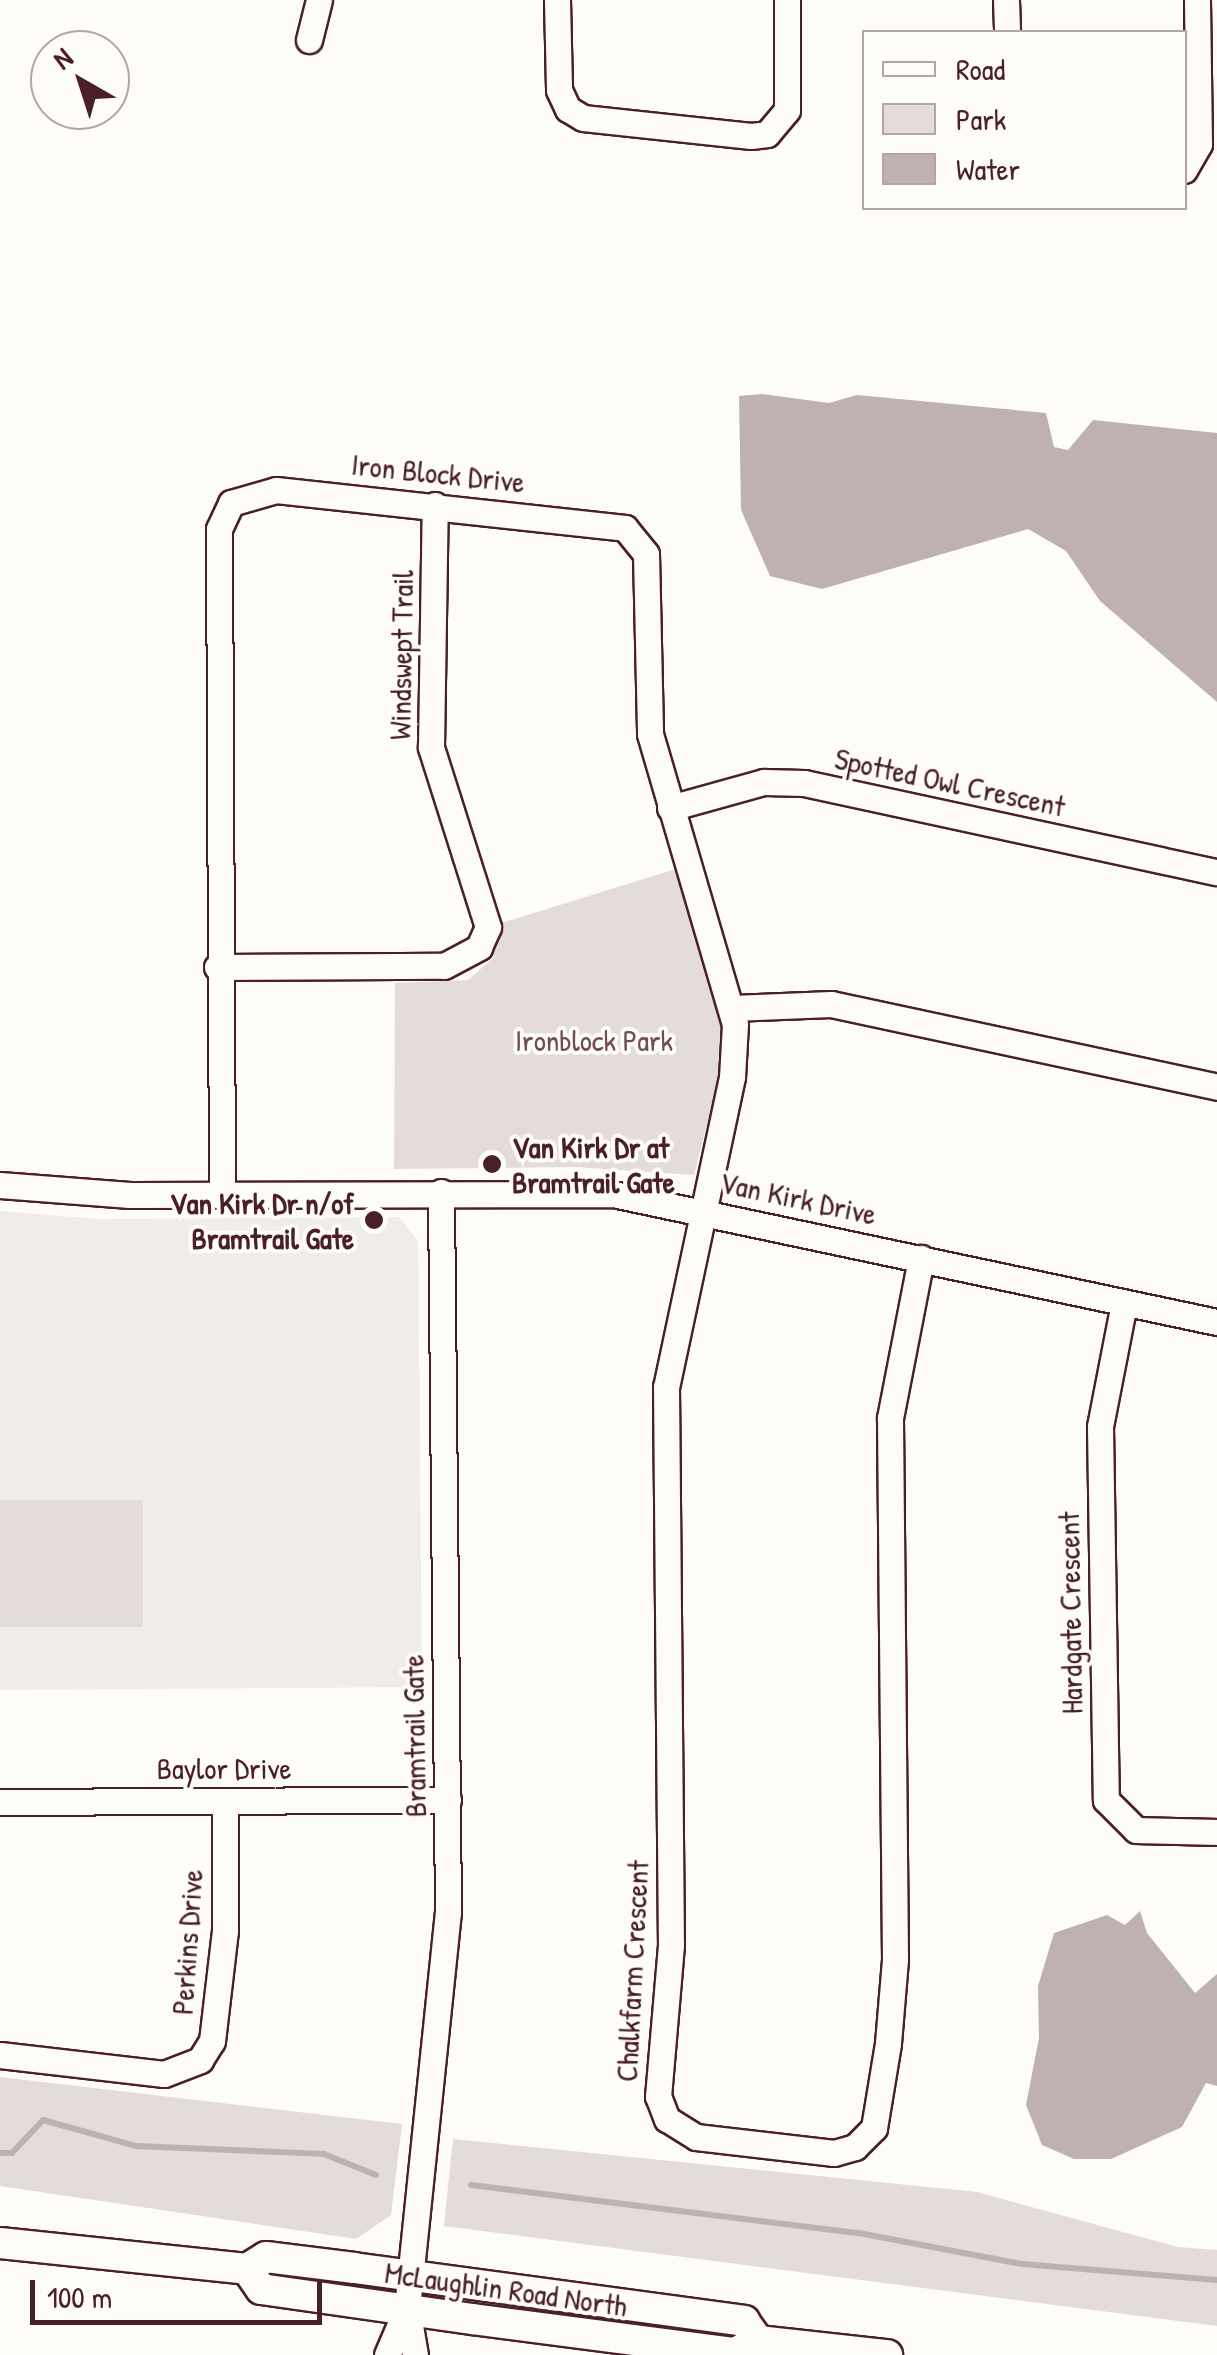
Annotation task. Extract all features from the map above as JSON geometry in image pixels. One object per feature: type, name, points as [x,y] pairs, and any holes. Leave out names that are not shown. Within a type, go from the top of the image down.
[{"type":"main road","name":"McLaughlin Road North","points":[[0,2243],[247,2269],[266,2257],[409,2292],[744,2322],[758,2342],[887,2355]]},
{"type":"street","points":[[309,40],[320,0]]},
{"type":"street","points":[[557,0],[559,90],[568,109],[583,118],[751,136],[768,134],[787,110],[788,0]]},
{"type":"street","points":[[1006,0],[1007,30]]},
{"type":"street","points":[[1187,165],[1199,144],[1197,0]]},
{"type":"street","name":"Iron Block Drive","points":[[222,1193],[217,967],[219,529],[230,503],[276,490],[612,524],[642,544],[648,572],[646,704],[670,808],[732,1008],[732,1076],[703,1210]]},
{"type":"street","name":"Windswept Trail","points":[[217,967],[444,966],[479,948],[488,928],[431,747],[436,505]]},
{"type":"street","name":"Spotted Owl Crescent","points":[[670,808],[764,782],[804,783],[1217,872]]},
{"type":"street","points":[[732,1008],[832,1004],[1217,1087]]},
{"type":"street","name":"Van Kirk Drive","points":[[0,1185],[86,1194],[593,1192],[703,1210],[1217,1322]]},
{"type":"street","name":"Bramtrail Gate","points":[[409,2292],[446,1956],[448,1800],[441,1192]]},
{"type":"street","name":"Chalkfarm Crescent","points":[[703,1210],[666,1388],[671,1945],[658,2096],[668,2119],[696,2138],[834,2154],[855,2147],[879,2117],[895,1959],[892,1394],[921,1258]]},
{"type":"street","name":"Hardgate Crescent","points":[[1124,1302],[1100,1426],[1106,1800],[1115,1816],[1136,1830],[1217,1832]]},
{"type":"street","name":"Baylor Drive","points":[[0,1802],[448,1800]]},
{"type":"street","name":"Perkins Drive","points":[[0,2055],[164,2074],[200,2060],[212,2040],[224,1931],[225,1801]]},
{"type":"street","points":[[387,2355],[409,2292]]},
{"type":"street","points":[[409,2292],[415,2355]]},
{"type":"shaded area","points":[[0,1211],[99,1219],[399,1217],[418,1241],[422,1687],[0,1690]]},
{"type":"green space","name":"Ironblock Park","points":[[676,869],[721,1022],[718,1081],[694,1175],[576,1167],[394,1169],[395,983],[468,980],[493,958],[498,924]]},
{"type":"green space","points":[[0,1500],[143,1500],[143,1627],[0,1627]]},
{"type":"green space","points":[[0,2077],[402,2124],[391,2215],[356,2239],[0,2186]]},
{"type":"green space","points":[[453,2139],[977,2192],[1178,2247],[1217,2250],[1217,2326],[444,2226]]},
{"type":"water","points":[[762,394],[829,403],[857,395],[1046,413],[1054,447],[1068,450],[1093,420],[1217,433],[1217,702],[1100,601],[1066,551],[1028,529],[822,589],[770,576],[741,510],[739,396]]},
{"type":"water","points":[[1140,1911],[1147,1933],[1195,1993],[1217,1974],[1217,2086],[1206,2083],[1182,2127],[1111,2159],[1074,2159],[1042,2145],[1026,2105],[1039,2038],[1038,1986],[1054,1933],[1107,1915],[1125,1925]]},
{"type":"waterway","points":[[0,2153],[12,2153],[43,2120],[136,2146],[324,2154],[376,2175]]},
{"type":"waterway","points":[[471,2185],[859,2233],[1022,2264],[1217,2280]]},
{"type":"place","name":"Van Kirk Dr at Bramtrail Gate","points":[[492,1164]]},
{"type":"place","name":"Van Kirk Dr n/of Bramtrail Gate","points":[[374,1220]]}]
